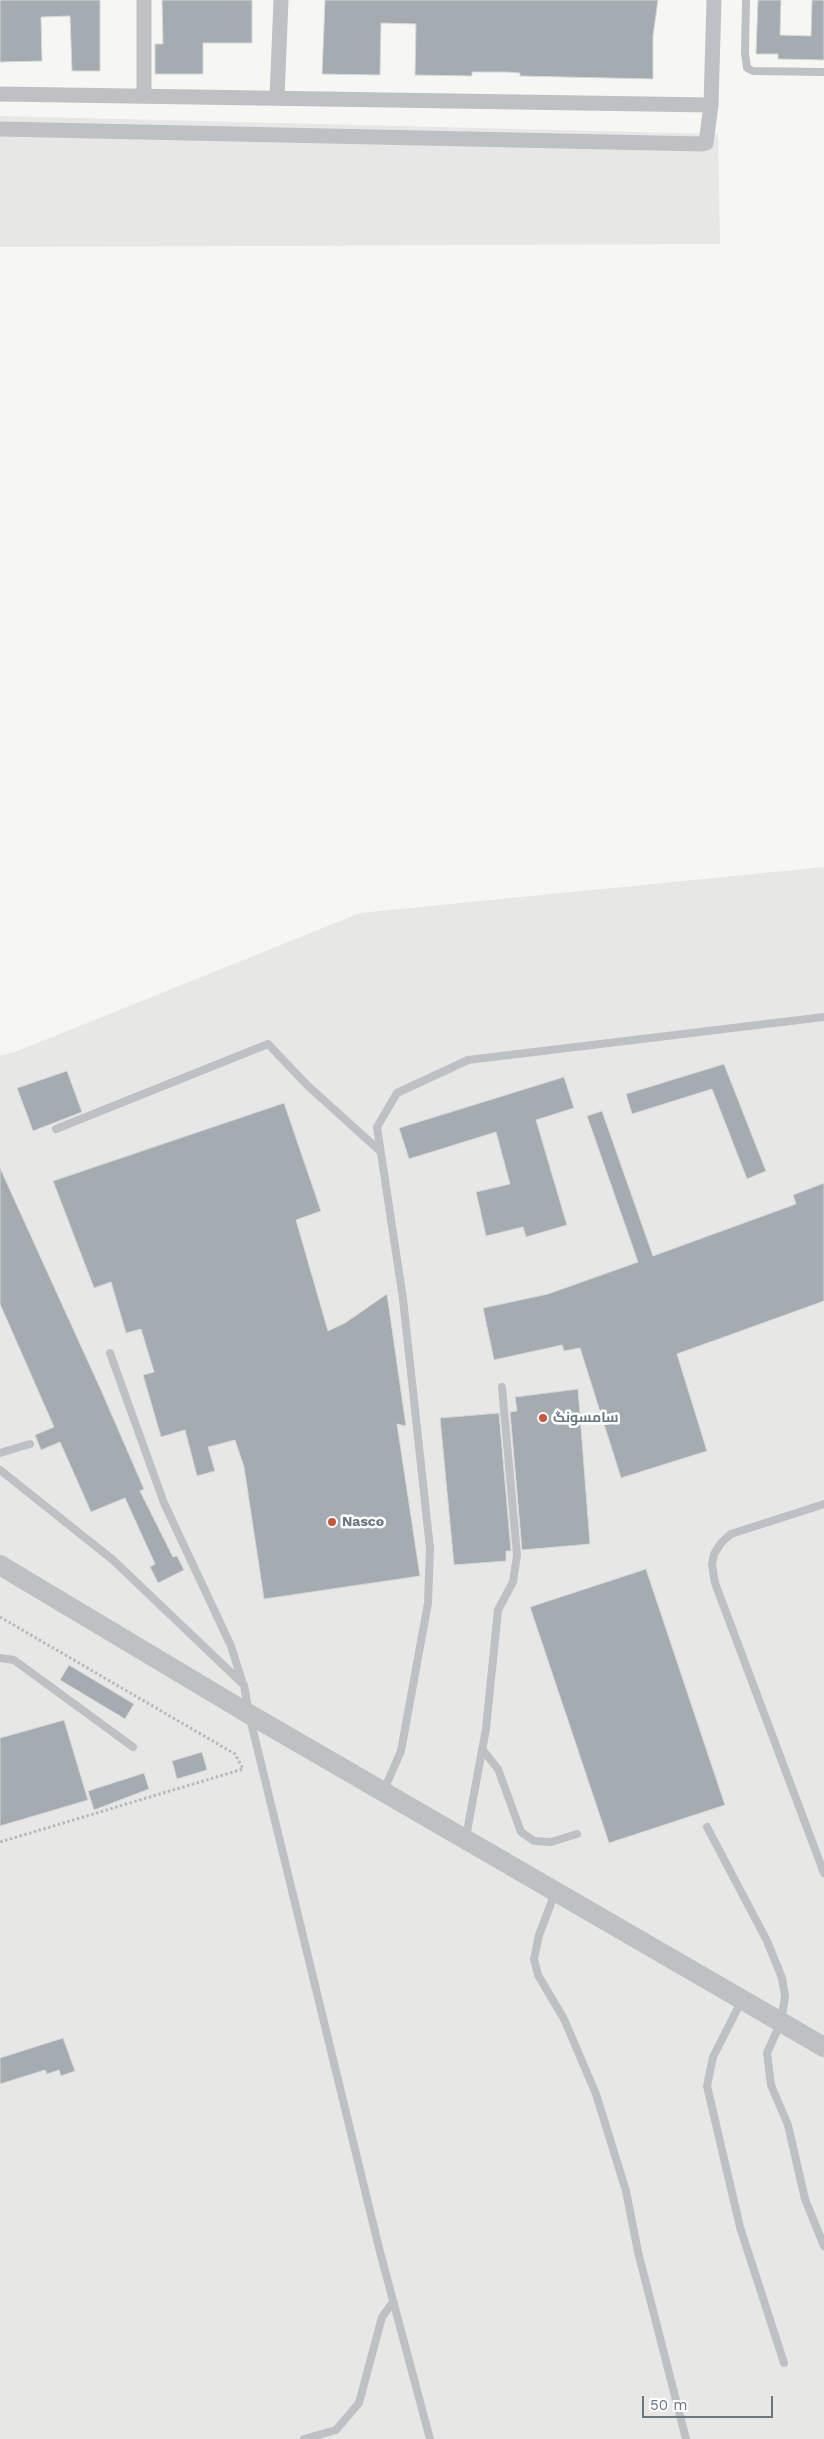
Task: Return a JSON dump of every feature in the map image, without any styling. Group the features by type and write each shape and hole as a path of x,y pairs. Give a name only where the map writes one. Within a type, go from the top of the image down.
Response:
{"street":[{"path":"144,0 144,96"},
{"path":"277,98 281,0"},
{"path":"0,129 702,144 706,143 711,105 714,0"},
{"path":"0,94 711,105"},
{"path":"0,1566 249,1714 824,2047"}],"lane":[{"path":"746,0 745,53 747,68 752,71 824,72"},
{"path":"383,1792 401,1752 428,1603 430,1548 402,1299 377,1127 397,1093 468,1060 824,1017"},
{"path":"56,1129 268,1044 307,1085 380,1151"},
{"path":"110,1353 164,1503 227,1638 244,1685 249,1714 393,2302 430,2439"},
{"path":"466,1839 486,1729 498,1610 513,1582 517,1555 502,1386"},
{"path":"0,1454 30,1444"},
{"path":"0,1470 113,1560 244,1685"},
{"path":"824,1504 731,1534 721,1543 714,1554 712,1565 715,1583 824,1873"},
{"path":"0,1658 14,1660 133,1746"},
{"path":"482,1749 498,1769 521,1832 534,1841 551,1842 577,1834"},
{"path":"707,1827 767,1941 782,1978 785,1996 781,2022 767,2053 771,2085 788,2125 805,2199 824,2246"},
{"path":"555,1892 539,1935 534,1960 538,1975 564,2019 596,2094 626,2191 638,2252 686,2439"},
{"path":"742,2000 713,2057 707,2086 740,2227 784,2363"},
{"path":"304,2439 336,2430 359,2403 382,2317 393,2302"}],"path":[{"path":"0,1617 235,1754 243,1769 0,1842"}],"shaded area":[{"path":"0,116 718,134 720,244 0,247"},
{"path":"824,867 824,2439 0,2439 0,1056 15,1052 360,913"}],"building":[{"path":"0,0 100,0 100,71 72,71 70,16 41,17 42,61 0,62"},
{"path":"162,0 252,0 252,43 203,43 203,74 155,74 155,44 163,44"},
{"path":"325,0 658,0 653,36 653,79 520,76 520,73 505,72 472,72 472,76 415,75 416,24 381,23 380,75 322,74"},
{"path":"758,0 781,0 780,35 811,36 812,0 824,0 824,60 778,59 778,54 756,54"},
{"path":"724,1064 766,1171 747,1179 712,1089 632,1114 626,1094"},
{"path":"67,1071 82,1112 33,1131 17,1088"},
{"path":"564,1077 574,1108 536,1120 567,1225 526,1237 523,1227 486,1236 476,1192 510,1184 496,1132 409,1159 399,1128"},
{"path":"284,1103 321,1211 296,1220 328,1331 345,1323 387,1294 406,1426 397,1424 420,1576 264,1599 244,1467 235,1440 208,1447 215,1471 197,1476 185,1430 161,1437 143,1375 154,1372 141,1329 126,1333 111,1282 94,1288 53,1181"},
{"path":"602,1111 653,1256 796,1204 793,1195 824,1183 824,1301 677,1354 707,1451 621,1478 580,1348 564,1351 562,1345 494,1360 483,1308 548,1294 638,1262 587,1116"},
{"path":"0,1168 144,1489 140,1491 173,1557 177,1556 184,1570 158,1583 150,1567 155,1564 125,1498 91,1512 60,1442 41,1450 35,1435 54,1427 0,1304"},
{"path":"578,1389 590,1544 522,1550 510,1412 517,1411 515,1397"},
{"path":"499,1413 511,1551 506,1551 506,1561 454,1565 440,1418"},
{"path":"646,1569 725,1805 609,1843 530,1607"},
{"path":"69,1665 134,1704 125,1719 60,1680"},
{"path":"64,1720 88,1800 0,1826 0,1738"},
{"path":"202,1752 207,1770 177,1779 172,1761"},
{"path":"144,1773 149,1789 94,1810 88,1791"},
{"path":"63,2038 75,2071 61,2076 59,2070 47,2074 45,2070 0,2084 0,2058"}],"place":[{"name":"سامسونگ","path":"543,1418"},
{"name":"Nasco","path":"332,1522"}]}
